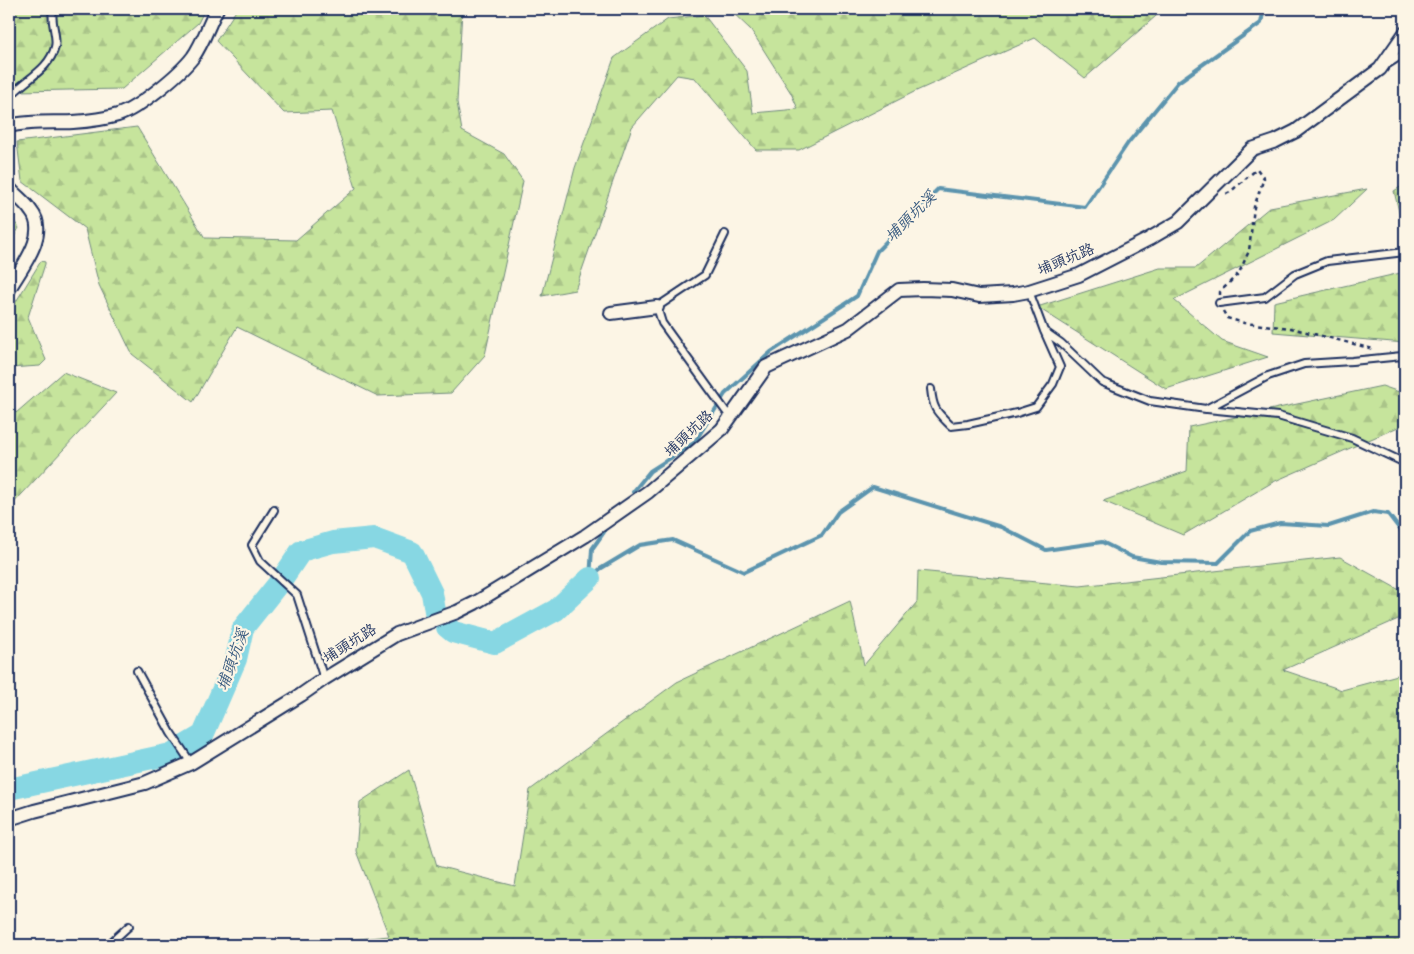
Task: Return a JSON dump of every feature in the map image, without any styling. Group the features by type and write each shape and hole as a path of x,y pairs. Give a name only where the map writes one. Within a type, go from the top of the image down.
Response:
{"street":[{"path":"9,126 98,119 120,114 141,103 176,75 194,56 217,9"},
{"name":"埔頭坑路","path":"9,819 145,783 191,762 397,634 457,612 475,603 585,536 648,492 722,429 728,413 766,367 848,329 899,290 952,290 979,296 1029,291 1079,275 1149,239 1178,222 1252,149 1276,141 1296,131 1380,69 1405,33"},
{"path":"9,188 32,212 38,225 36,242 9,289"},
{"path":"611,313 657,307"}],"lane":[{"path":"9,98 44,67 50,59 56,45 52,16 53,9"},
{"path":"1380,69 1405,53"},
{"path":"725,234 705,275 657,307 662,322 728,413"},
{"path":"1219,303 1265,297 1295,274 1327,261 1405,252"},
{"path":"931,389 932,404 939,415 951,426 968,424 1036,407 1053,384 1060,367 1029,291"},
{"path":"1044,331 1061,343 1102,382 1150,401 1278,416 1352,438 1405,464"},
{"path":"1206,409 1268,376 1304,364 1402,356"},
{"path":"274,510 252,545 260,561 297,595 324,679"},
{"path":"137,671 171,733 191,762"},
{"path":"108,945 129,926"}],"path":[{"path":"1223,196 1257,169 1264,178 1254,206 1249,250 1239,273 1220,292 1219,303 1227,318 1244,323 1291,328 1376,349"}],"green space":[{"path":"9,9 205,9 198,23 122,89 18,91 9,100"},
{"path":"237,9 462,9 457,102 462,131 504,154 523,181 485,355 451,393 378,396 237,327 193,402 132,354 99,285 85,229 22,181 17,142 137,127 205,238 296,240 356,188 332,111 284,113 216,41"},
{"path":"729,9 1164,9 1085,78 1035,38 914,92 799,150 756,150 695,78 677,75 632,127 575,290 542,296 575,168 614,58 668,19 704,15 747,71 753,113 798,109 791,93 751,30"},
{"path":"1405,184 1405,237 1394,191"},
{"path":"1367,189 1334,220 1174,300 1222,341 1268,357 1166,389 1037,307 1160,268 1196,268 1270,207"},
{"path":"9,214 19,228 9,245"},
{"path":"41,261 45,262 45,264 28,317 46,360 40,366 9,368 9,313"},
{"path":"1405,272 1405,343 1273,332 1274,302"},
{"path":"63,372 116,393 9,508 9,400 16,413"},
{"path":"1382,386 1405,394 1405,424 1273,482 1183,535 1103,501 1187,471 1189,427"},
{"path":"1340,557 1405,593 1405,616 1283,670 1342,690 1405,673 1405,945 297,945 389,936 356,851 360,802 409,770 437,866 515,886 530,790 677,682 850,601 864,665 917,602 918,571 1080,586"}],"waterway":[{"name":"埔頭坑溪","path":"633,492 650,471 694,443 725,394 771,352 857,296 877,251 938,189 1085,207 1128,143 1178,82 1261,23 1264,9"},
{"path":"590,578 600,569 640,545 673,540 744,572 822,535 838,512 873,487 1001,527 1046,550 1102,542 1132,557 1161,562 1218,563 1250,531 1280,523 1329,526 1373,512 1388,514 1405,536"},
{"name":"埔頭坑溪","path":"590,578 592,549 604,532"},
{"name":"埔頭坑溪","path":"9,789 171,754 203,735 236,659 243,628 282,579 301,551 333,542 374,538 412,552 432,593 436,617"},
{"name":"埔頭坑溪","path":"447,627 453,632 495,643 556,610 590,578"}]}
